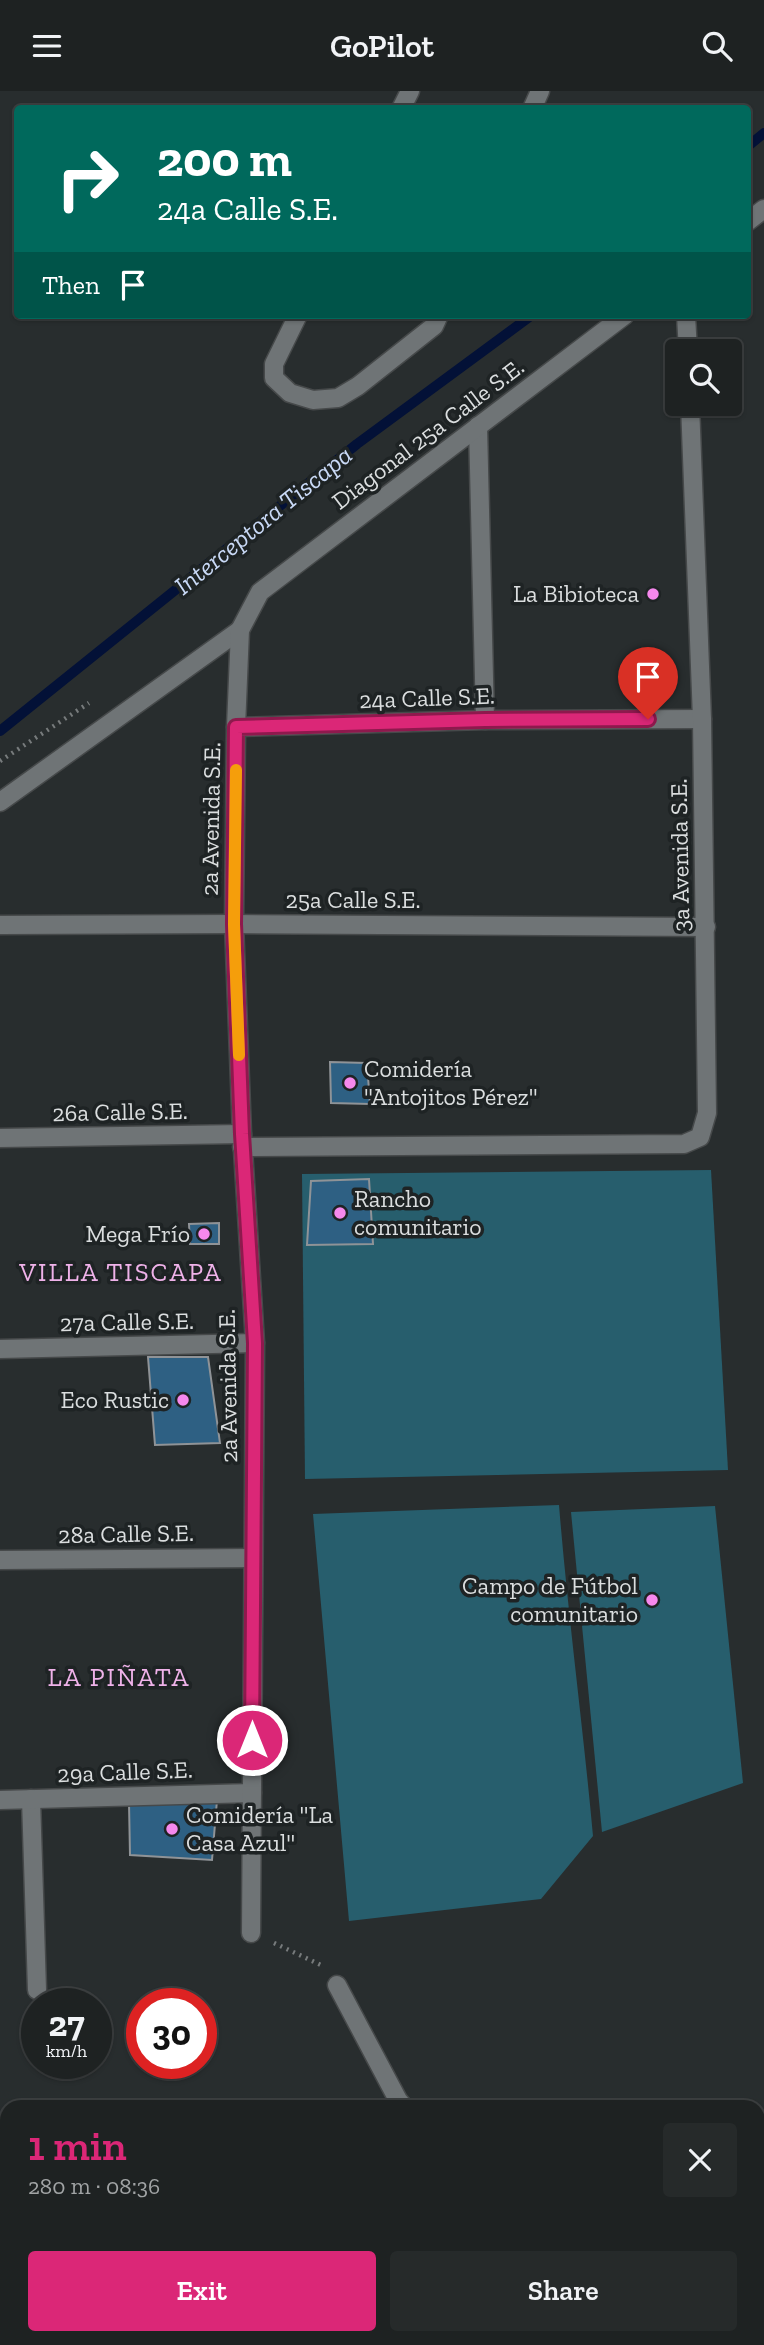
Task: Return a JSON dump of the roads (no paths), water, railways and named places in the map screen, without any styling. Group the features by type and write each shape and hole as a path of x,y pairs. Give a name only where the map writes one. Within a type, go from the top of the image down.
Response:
{"street":[{"path":"296,319 274,364 274,378 290,393 313,400 338,398 358,386 434,326 437,319"},
{"name":"Diagonal 25a Calle S.E.","path":"260,592 620,319"},
{"path":"686,319 687,339"},
{"name":"3a Avenida S.E.","path":"690,416 702,719 706,927 707,1113 700,1137"},
{"path":"478,426 485,720"},
{"name":"2a Avenida S.E.","path":"251,1933 255,1343 242,1141 234,924 240,629 260,592"},
{"path":"0,802 240,629"},
{"name":"24a Calle S.E.","path":"236,727 485,720 702,719"},
{"name":"25a Calle S.E.","path":"0,925 706,927"},
{"name":"26a Calle S.E.","path":"0,1138 684,1144 700,1137"},
{"name":"27a Calle S.E.","path":"0,1349 255,1343"},
{"name":"28a Calle S.E.","path":"0,1560 253,1558"},
{"name":"29a Calle S.E.","path":"0,1800 252,1793"},
{"path":"31,1799 37,1988"},
{"path":"337,1985 398,2100"}],"waterway":[{"name":"Interceptora Tiscapa","path":"751,144 764,133"},
{"name":"Interceptora Tiscapa","path":"0,731 357,444 527,319"}],"place":[{"name":"La Bibioteca","path":"653,594"},
{"name":"Comidería \"Antojitos Pérez\"","path":"350,1083"},
{"name":"Rancho comunitario","path":"340,1213"},
{"name":"Mega Frío","path":"204,1234"},
{"name":"Eco Rustic","path":"183,1400"},
{"name":"Campo de Fútbol comunitario","path":"652,1600"},
{"name":"Comidería \"La Casa Azul\"","path":"172,1829"}],"district":[{"name":"VILLA TISCAPA","path":"121,1272"},
{"name":"LA PIÑATA","path":"119,1677"}]}
